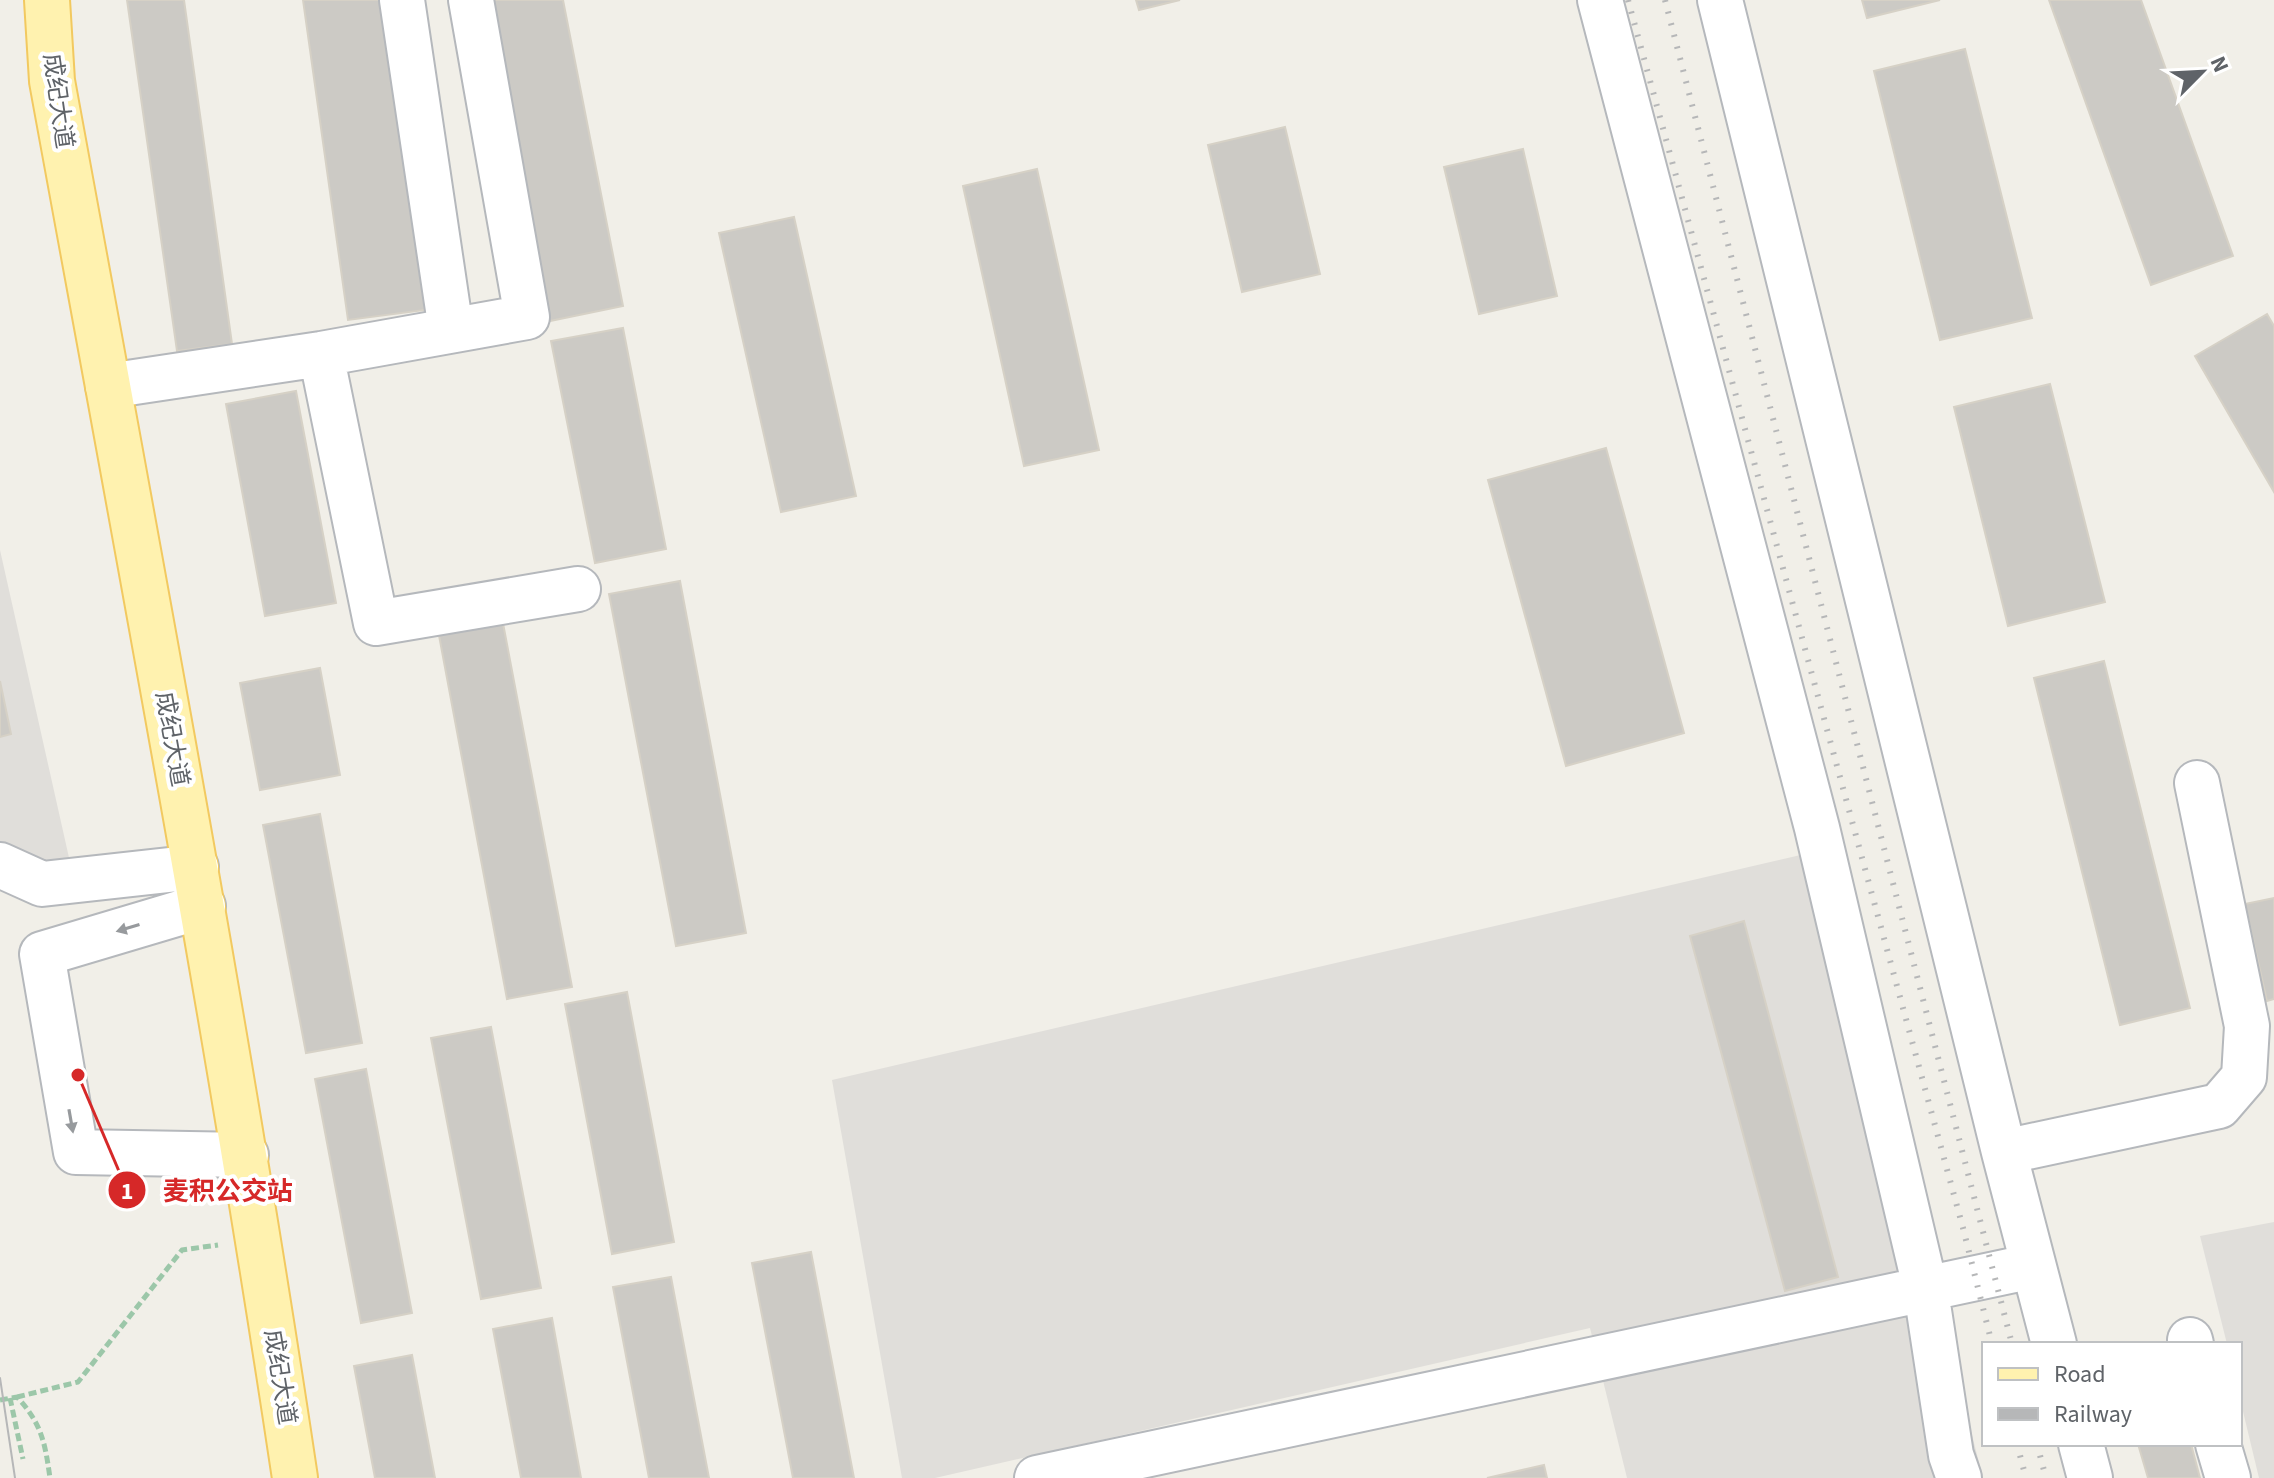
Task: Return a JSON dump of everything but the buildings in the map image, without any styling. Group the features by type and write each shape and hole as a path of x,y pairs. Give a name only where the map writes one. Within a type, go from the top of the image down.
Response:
{"main road":[{"name":"成纪大道","path":"47,0 52,81 200,886 246,1155 295,1478"}],"street":[{"path":"402,0 451,330"},
{"path":"108,386 321,354 527,317 471,0"},
{"path":"1600,0 1817,828 1926,1291 1951,1455 1959,1478"},
{"path":"1720,0 2053,1342"},
{"path":"321,354 376,623 578,589"},
{"path":"2004,1152 2219,1106 2244,1077 2247,1026 2197,783"},
{"path":"0,865 42,884 200,886"},
{"path":"200,886 42,954 76,1152 246,1155"},
{"path":"1037,1478 2033,1266"},
{"path":"2082,1446 2090,1478"},
{"path":"2219,1446 2228,1478"}],"path":[{"path":"0,1400 78,1382 182,1250 259,1238"},
{"path":"13,1398 23,1459"},
{"path":"13,1398 39,1426 50,1478"}],"shaded area":[{"path":"0,550 72,871 0,849"},
{"path":"1822,850 1983,1478 1627,1478 1590,1328 935,1478 902,1478 832,1080"},
{"path":"2274,1222 2274,1478 2259,1478 2242,1407 2242,1342 2226,1342 2200,1236"}],"tram line":[{"path":"0,1378 15,1478"}],"railway":[{"path":"1628,0 1992,1342"},
{"path":"1665,0 2011,1342"},
{"path":"2018,1446 2026,1478"},
{"path":"2038,1446 2046,1478"}],"place":[{"name":"麦积公交站","path":"78,1075"}]}
